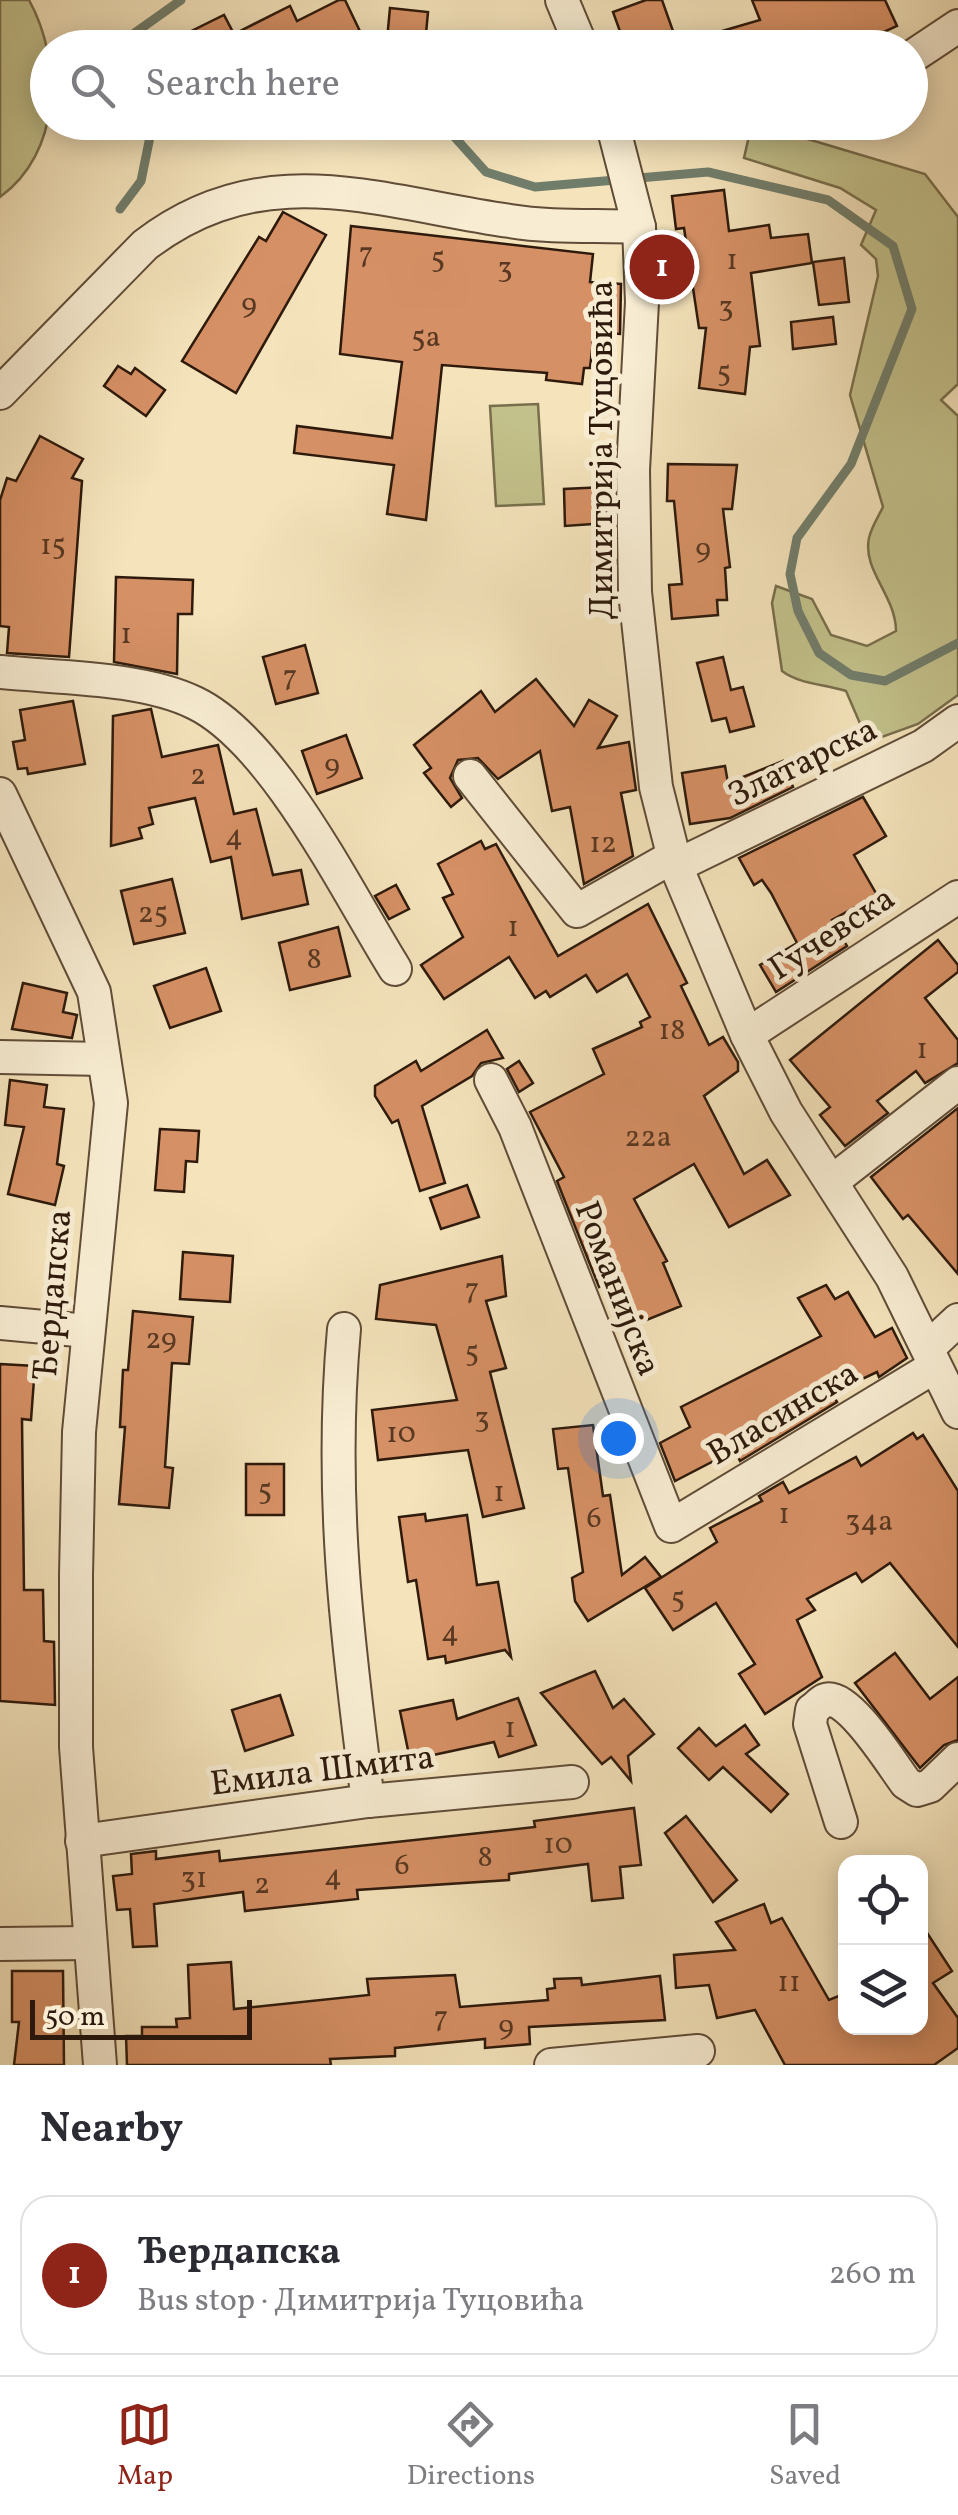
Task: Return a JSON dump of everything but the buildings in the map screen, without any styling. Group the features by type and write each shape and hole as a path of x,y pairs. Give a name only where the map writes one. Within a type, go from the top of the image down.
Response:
{"street":[{"path":"562,0 574,30"},
{"path":"928,46 958,26"},
{"name":"Димитрија Туцовића","path":"619,140 636,211 642,302 633,470 636,592 656,787 675,861 747,1035 786,1112 834,1180 892,1276 958,1412"},
{"path":"0,393 145,246 169,227 224,201 267,192 332,190 416,201 512,222 636,211"},
{"path":"0,672 120,684 194,702 233,726 284,790 395,969"},
{"name":"Златарска","path":"470,776 576,911 923,746 958,721"},
{"name":"Ђердапска","path":"0,794 94,992 111,1103 88,1331 76,1576 76,1747 100,2065"},
{"name":"Гучевска","path":"747,1035 958,897"},
{"path":"0,1056 104,1059"},
{"name":"Романијска","path":"491,1080 514,1127 671,1526"},
{"path":"834,1180 958,1083"},
{"name":"Власинска","path":"671,1526 931,1358 958,1320"},
{"path":"0,1323 88,1331"},
{"path":"344,1329 336,1422 340,1582 368,1801"},
{"path":"841,1822 810,1724 812,1710 826,1700 836,1700 854,1713 906,1783 917,1790 930,1786 958,1759"},
{"name":"Емила Шмита","path":"82,1841 368,1801 572,1782"},
{"path":"0,1944 90,1943"},
{"path":"550,2065 698,2051"}],"shaded area":[{"path":"0,0 29,0 42,30 30,30 30,140 42,140 20,178 0,197"},
{"path":"748,140 811,140 925,174 958,217 958,384 941,400 958,416 958,695 918,724 868,742 846,691 782,671 772,603 776,586 812,599 831,635 867,646 896,631 891,606 870,561 869,538 883,507 850,395 878,276 876,259 861,245 876,210 840,188 744,158"},
{"path":"538,404 544,504 496,506 490,406"}],"waterway":[{"path":"139,30 181,0"},
{"path":"120,209 141,181 149,140"},
{"path":"457,140 486,172 535,187 708,172 828,200 893,246 912,309 851,464 797,538 790,574 798,611 819,653 851,675 885,681 958,643"}],"place":[{"name":"Ђердапска","path":"662,267"}]}
